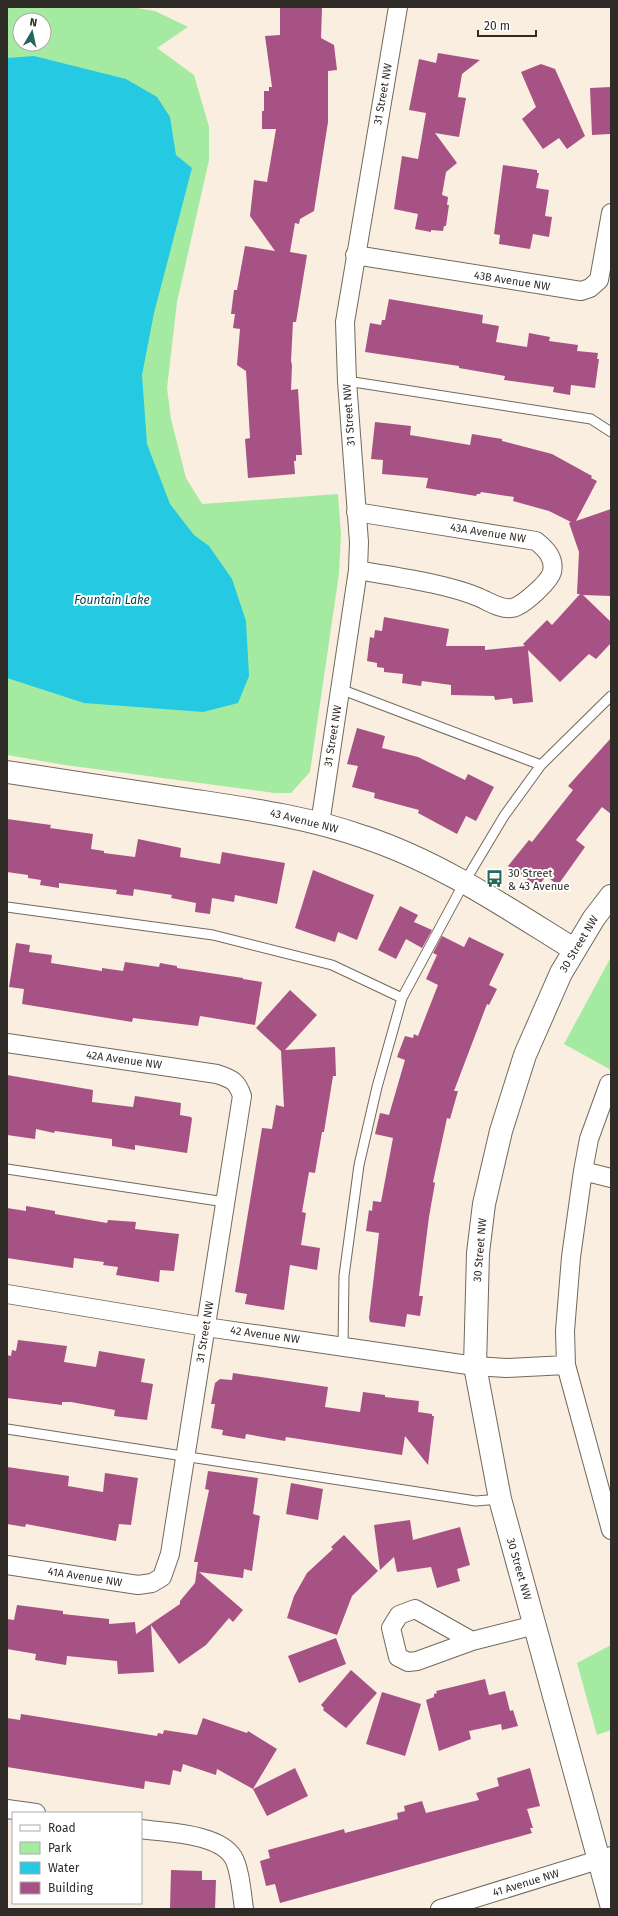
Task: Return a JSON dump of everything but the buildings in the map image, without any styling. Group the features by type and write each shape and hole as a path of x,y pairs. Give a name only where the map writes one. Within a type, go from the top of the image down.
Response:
{"street":[{"name":"31 Street NW","path":"320,824 358,570 359,542 346,381 345,322 355,255 398,7"},
{"name":"43B Avenue NW","path":"355,255 581,291 590,288 599,280 611,212"},
{"name":"43A Avenue NW","path":"356,512 536,541 544,547 551,556 553,564 551,573 544,583 520,606 511,609 500,607 456,590 358,570"},
{"name":"43 Avenue NW","path":"7,772 266,812 364,836 397,849 464,883 575,950"},
{"name":"30 Street NW","path":"611,896 594,918 561,973 525,1055 501,1132 491,1172 478,1253 475,1366 500,1499 535,1625 605,1858 611,1904"},
{"name":"42A Avenue NW","path":"7,1043 217,1074 230,1078 238,1085"},
{"path":"609,1084 589,1139 583,1171 571,1257 565,1331 566,1365 611,1530"},
{"name":"31 Street NW","path":"162,1578 170,1554 242,1096 238,1085"},
{"path":"583,1171 611,1178"},
{"name":"42 Avenue NW","path":"7,1294 206,1327 475,1366 506,1368 566,1365"},
{"name":"41A Avenue NW","path":"7,1565 138,1585 152,1583 162,1578"},
{"path":"472,1641 535,1625"},
{"path":"7,1809 29,1812"},
{"path":"142,1829 216,1842 227,1850 234,1858 244,1909"},
{"name":"41 Avenue NW","path":"440,1909 605,1858"}],"lane":[{"path":"346,381 590,419 611,432"},
{"path":"340,689 541,765"},
{"path":"343,1346 344,1276 359,1165 377,1087 402,998 464,883 504,816 541,765 611,696"},
{"path":"7,907 213,935 332,964 402,998"},
{"path":"7,1169 225,1202"},
{"path":"7,1429 476,1501 500,1499"}],"green space":[{"name":"Fountain Lake","path":"7,7 131,7 155,11 188,27 157,48 194,75 209,127 209,160 177,302 167,388 171,419 186,478 202,504 338,494 341,534 339,574 310,772 291,793 275,793 65,765 7,755"},
{"path":"611,957 611,1070 564,1044"},
{"path":"611,1645 611,1730 597,1735 577,1663"}],"water":[{"name":"Fountain Lake","path":"34,56 126,79 157,97 170,117 176,155 192,168 154,313 142,375 147,444 170,504 194,535 209,546 232,579 246,621 249,676 238,703 203,712 84,703 7,678 7,58"}],"place":[{"name":"30 Street & 43 Avenue","path":"495,879"}]}
